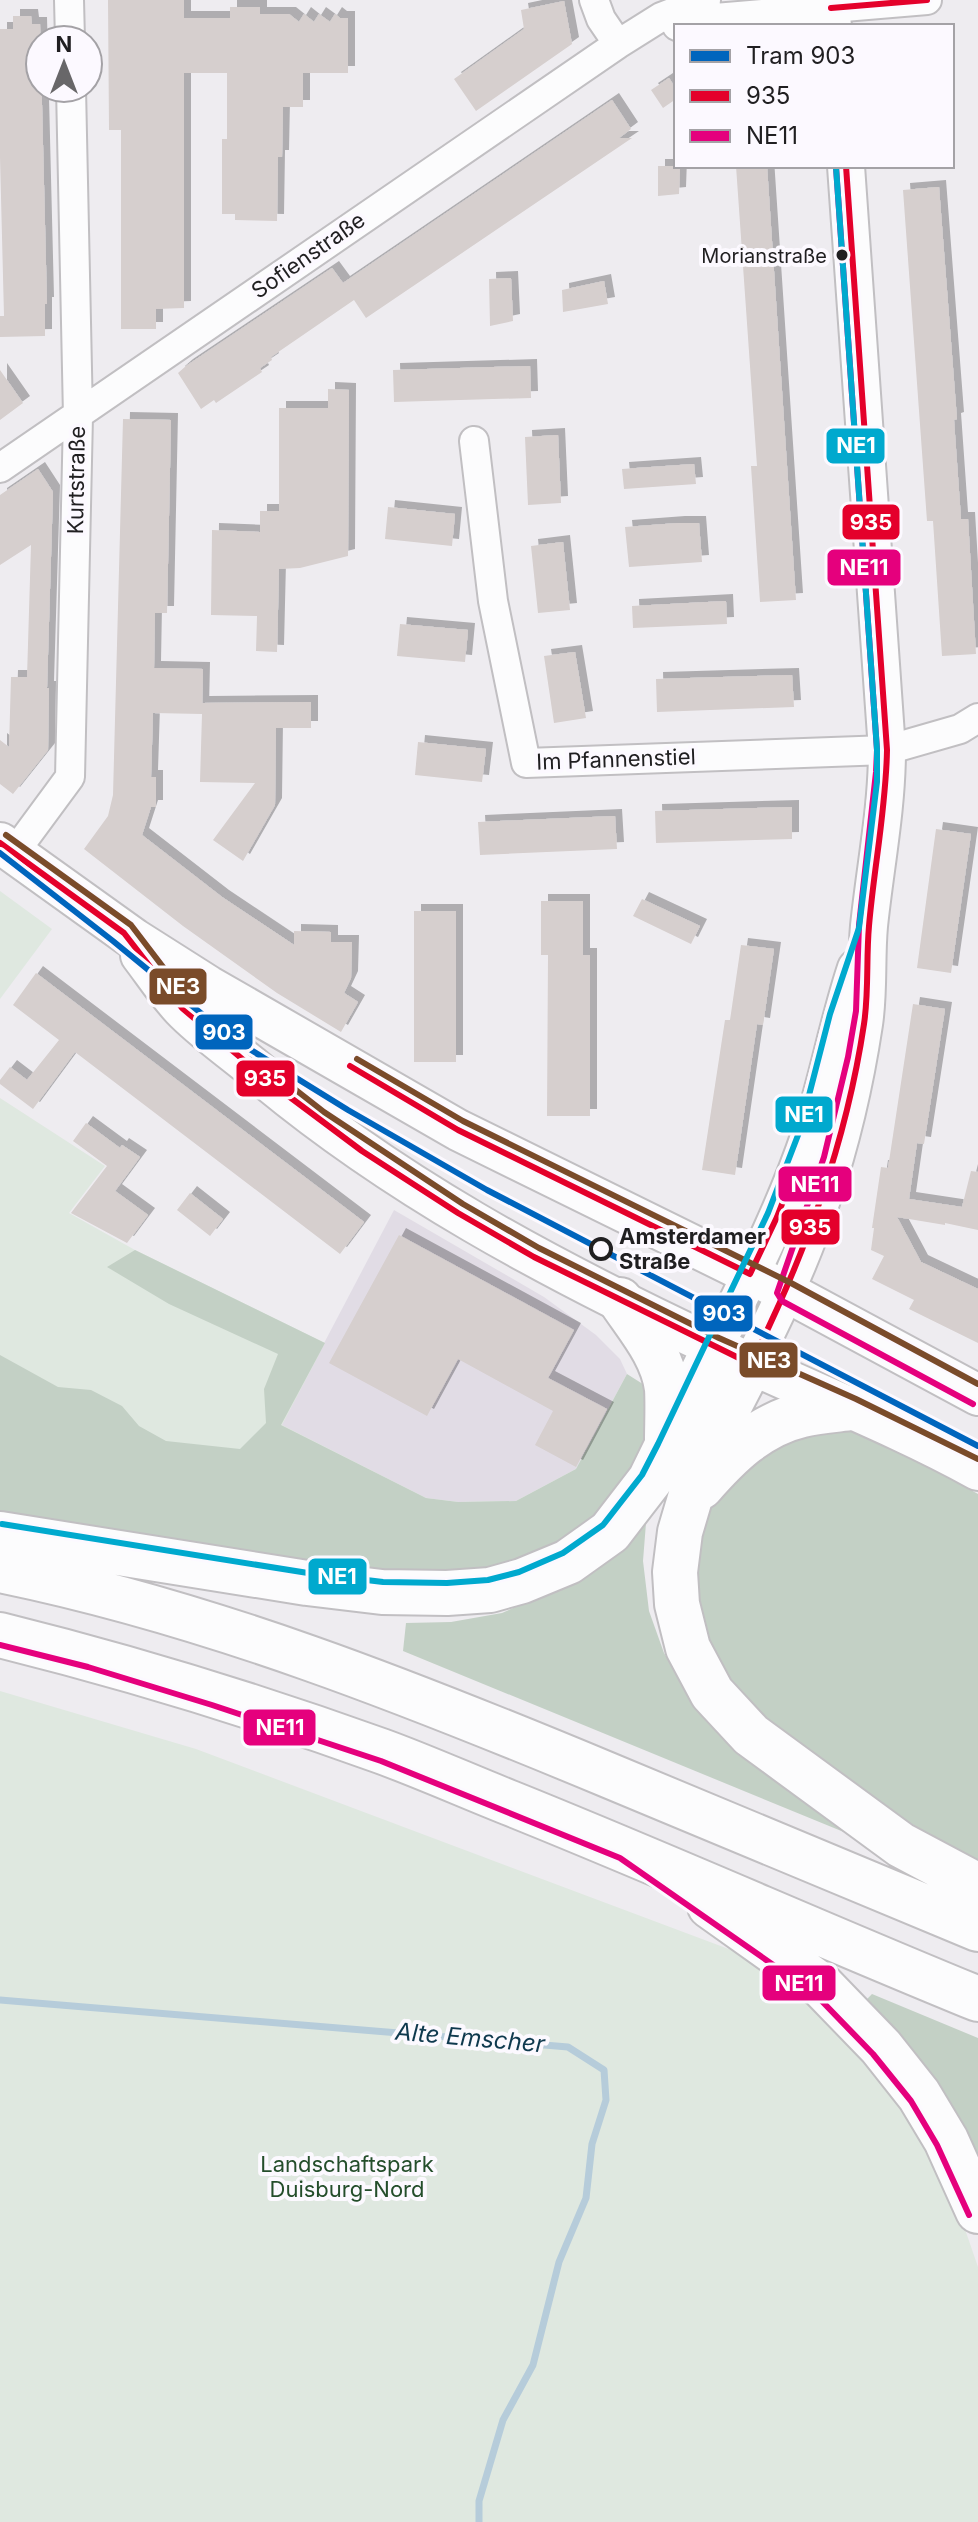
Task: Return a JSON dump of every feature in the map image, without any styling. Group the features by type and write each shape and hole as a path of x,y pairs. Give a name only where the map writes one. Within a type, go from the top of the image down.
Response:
{"highway":[{"path":"620,1300 656,1352 662,1369 667,1388 667,1448"},
{"path":"0,1534 382,1592 490,1590 568,1562 610,1532 650,1480 667,1448 733,1356"},
{"path":"733,1356 680,1532 676,1559 677,1604 688,1648 712,1693 751,1735 901,1845 978,1886"},
{"path":"689,1501 725,1460 759,1432 801,1415 852,1408"},
{"path":"0,1570 161,1611 289,1651 458,1712 978,1929"},
{"path":"0,1635 91,1657 384,1752 625,1849 978,1999"},
{"path":"625,1849 822,1986 881,2047 919,2095 946,2140 975,2203"}],"main road":[{"path":"7,848 124,933 208,986 458,1130 787,1292 978,1395"},
{"path":"124,933 182,1008 318,1120 458,1213 534,1257 733,1356 852,1408 978,1470"}],"street":[{"path":"69,0 70,24"},
{"path":"594,0 601,19 618,44"},
{"name":"Sofienstraße","path":"0,468 618,44 661,17 706,0"},
{"name":"Sofienstraße","path":"686,24 715,18 831,11 927,0"},
{"name":"Sofienstraße","path":"618,44 674,27"},
{"name":"Kurtstraße","path":"7,848 70,777 78,416 71,104"},
{"path":"733,1356 787,1292 818,1216 848,1116 865,1020 869,930 887,783 887,750 846,168"},
{"name":"Im Pfannenstiel","path":"474,441 493,601 526,763 887,750"},
{"path":"887,750 960,729 978,718"},
{"path":"733,1356 750,1274 777,1217 810,1133 840,1016 869,930"}],"shaded area":[{"path":"394,1210 544,1297 596,1335 620,1359 627,1374 576,1469 516,1501 458,1502 426,1498 281,1425"},
{"path":"135,1250 325,1343 281,1425 426,1498 458,1502 516,1501 576,1469 627,1374 657,1393 652,1431 617,1496 584,1528 544,1552 491,1569 446,1576 382,1571 0,1520 0,1355 58,1387 91,1390 122,1406 139,1426 166,1441 240,1449 266,1423 264,1389 278,1354 169,1304 107,1267"},
{"path":"830,1421 865,1432 978,1494 978,1863 856,1791 767,1727 722,1680 699,1638 692,1559 699,1521 754,1449"},
{"path":"634,1518 646,1523 643,1561 649,1611 664,1653 692,1698 856,1837 403,1651 406,1623 451,1622 502,1613 556,1589"},
{"path":"872,1994 978,2038 978,2160 865,2001"}],"green space":[{"path":"0,891 52,929 0,999"},
{"path":"0,1098 105,1166 69,1213 135,1250 325,1343 282,1425 425,1498 0,1416"},
{"path":"627,1374 584,1528 431,1499 516,1501 576,1469"},
{"name":"Landschaftspark Duisburg-Nord","path":"0,1691 196,1749 758,1960 810,1999 904,2102 957,2206 978,2267 978,2522 0,2522"}],"building":[{"path":"108,0 184,0 184,18 230,18 230,7 260,7 260,14 289,14 299,22 304,14 314,22 319,14 330,22 335,14 348,18 348,73 303,73 303,107 283,107 277,221 235,220 235,214 222,214 222,139 227,139 227,73 184,73 184,308 156,309 156,329 121,329 121,130 109,130"},
{"path":"564,1 572,44 476,111 454,79 524,29 521,10"},
{"path":"13,16 31,16 32,24 24,24 24,104 42,104 47,304 45,336 0,337 0,316 4,316 0,29 13,29"},
{"path":"669,78 674,86 674,100 663,108 651,90"},
{"path":"612,100 631,129 619,138 632,138 366,318 354,300 271,357 272,360 260,368 262,372 216,403 214,400 201,409 178,373 186,366 332,268 343,283"},
{"path":"658,166 680,168 679,194 658,196"},
{"path":"736,168 767,168 796,600 760,602 751,466 757,466"},
{"path":"939,187 957,419 954,420 961,519 968,519 976,654 942,656 933,521 927,521 903,190"},
{"path":"511,278 513,321 490,326 489,279"},
{"path":"604,281 608,304 563,312 562,290"},
{"path":"530,366 531,398 394,402 393,370"},
{"path":"0,370 23,403 0,420"},
{"path":"328,389 349,390 348,556 300,568 279,569 277,652 256,651 257,616 211,615 212,530 260,532 260,511 279,511 279,408 328,408"},
{"path":"123,419 171,420 167,613 155,613 154,668 203,669 202,703 311,702 311,728 276,728 275,805 243,861 213,840 255,783 200,782 202,714 153,713 151,777 156,777 156,807 151,807 142,835 222,897 294,945 294,931 331,932 331,942 352,942 351,978 344,993 358,1002 341,1032 277,993 183,926 84,849 108,816 113,795"},
{"path":"558,435 561,503 528,505 525,437"},
{"path":"694,464 696,484 624,489 622,469"},
{"path":"38,469 53,492 48,750 13,794 0,784 0,740 9,747 11,677 27,677 31,545 0,565 0,495"},
{"path":"388,507 455,514 452,546 385,539"},
{"path":"699,523 702,562 629,567 625,527"},
{"path":"563,542 570,610 538,613 531,546"},
{"path":"726,601 727,624 633,628 632,606"},
{"path":"400,624 468,630 465,662 397,656"},
{"path":"575,652 586,718 554,723 544,656"},
{"path":"792,675 794,707 657,712 656,679"},
{"path":"418,742 486,749 482,782 415,775"},
{"path":"792,807 792,839 656,843 655,811"},
{"path":"615,816 617,849 480,855 478,822"},
{"path":"936,829 971,834 951,973 917,968"},
{"path":"642,899 700,926 691,944 633,916"},
{"path":"541,901 583,901 583,955 590,955 590,1116 547,1116 548,955 541,955"},
{"path":"414,911 456,911 456,1062 414,1062"},
{"path":"741,945 774,949 763,1025 757,1024 735,1175 702,1170 725,1020 730,1020"},
{"path":"36,973 364,1222 340,1254 75,1052 33,1109 0,1084 10,1067 27,1080 59,1040 13,1005"},
{"path":"913,1004 945,1009 924,1144 917,1143 909,1199 962,1207 971,1171 978,1172 978,1230 897,1217 921,1262 978,1289 978,1343 909,1309 914,1300 872,1279 884,1256 871,1250 872,1228 881,1167 888,1168"},
{"path":"86,1123 120,1148 122,1145 140,1157 115,1191 148,1215 127,1243 71,1213 107,1166 73,1141"},
{"path":"190,1193 223,1219 210,1236 177,1210"},
{"path":"399,1235 574,1330 548,1378 607,1409 576,1467 535,1445 553,1411 458,1359 427,1416 329,1363"}],"waterway":[{"name":"Alte Emscher","path":"0,2000 568,2047 604,2070 606,2100 592,2144 586,2198 559,2262 533,2365 503,2420 479,2501 479,2522"}],"tram line":[{"name":"903","path":"0,853 230,1037 348,1110 487,1190 978,1446"}],"transit line":[{"name":"935","path":"831,8 927,0"},
{"name":"NE11","path":"836,168 877,750 876,772 859,925 856,1011 848,1057 824,1157 777,1293 782,1301 973,1404"},
{"name":"NE1","path":"2,1524 383,1582 488,1580 519,1572 563,1553 603,1525 642,1475 768,1213 800,1130 830,1014 859,928 877,782 877,750 836,168"},
{"name":"935","path":"0,843 124,933 182,1008 267,1080 362,1151 458,1213 534,1257 751,1364 806,1240 835,1156 846,1112 866,1012 869,926 884,794 887,750 846,168"},
{"name":"NE3","path":"6,835 131,925 189,1001 273,1072 324,1112 463,1204 539,1248 719,1338 856,1399 978,1459"},
{"name":"NE3","path":"357,1059 463,1121 791,1283 978,1384"},
{"name":"935","path":"350,1066 458,1130 750,1274 794,1173"},
{"name":"NE11","path":"0,1645 88,1667 381,1761 620,1858 815,1994 873,2054 911,2101 937,2145 969,2215"}],"place":[{"name":"Morianstraße","path":"842,255"},
{"name":"Amsterdamer Straße","path":"601,1249"}]}
